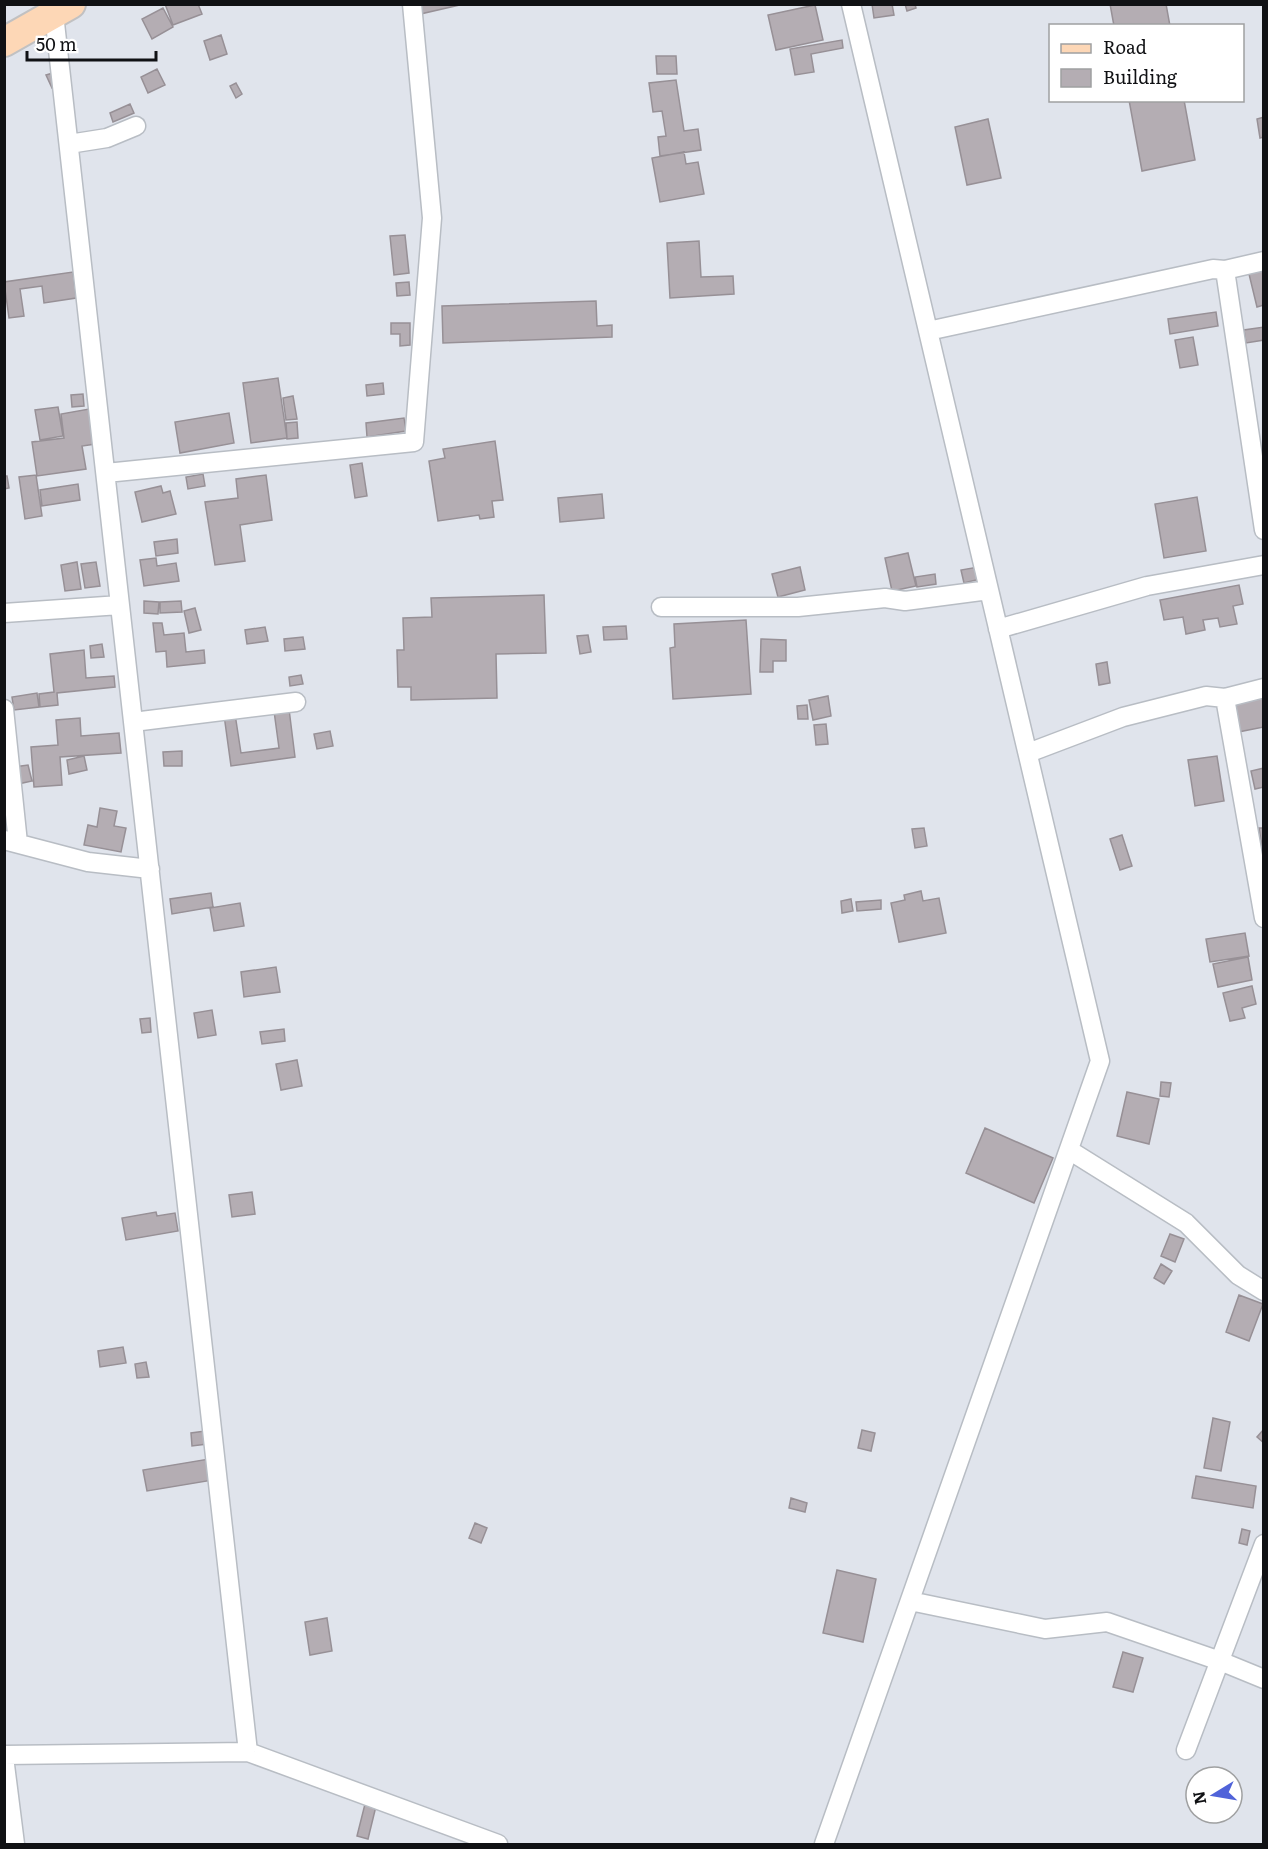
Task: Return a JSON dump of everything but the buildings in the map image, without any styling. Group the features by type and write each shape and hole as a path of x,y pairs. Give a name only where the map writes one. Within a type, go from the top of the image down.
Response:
{"main road":[{"path":"4,42 63,9"}],"street":[{"path":"106,473 414,442 432,218 412,4"},
{"path":"824,1845 1100,1061 851,4"},
{"path":"63,9 69,144 248,1752"},
{"path":"69,144 107,138 136,126"},
{"path":"928,331 1213,269 1225,270 1263,261"},
{"path":"1225,270 1263,530"},
{"path":"998,629 1147,586 1263,565"},
{"path":"662,607 798,607 885,598 905,601 989,590"},
{"path":"4,613 120,605"},
{"path":"1028,753 1123,717 1206,696 1225,698 1263,688"},
{"path":"1225,698 1263,918"},
{"path":"133,723 296,702"},
{"path":"4,709 11,842 88,862 150,869"},
{"path":"1069,1150 1186,1223 1238,1275 1263,1291"},
{"path":"1186,1750 1263,1544"},
{"path":"910,1601 1045,1629 1107,1622 1220,1661 1263,1679"},
{"path":"15,1845 4,1756 248,1752 498,1845"}]}
